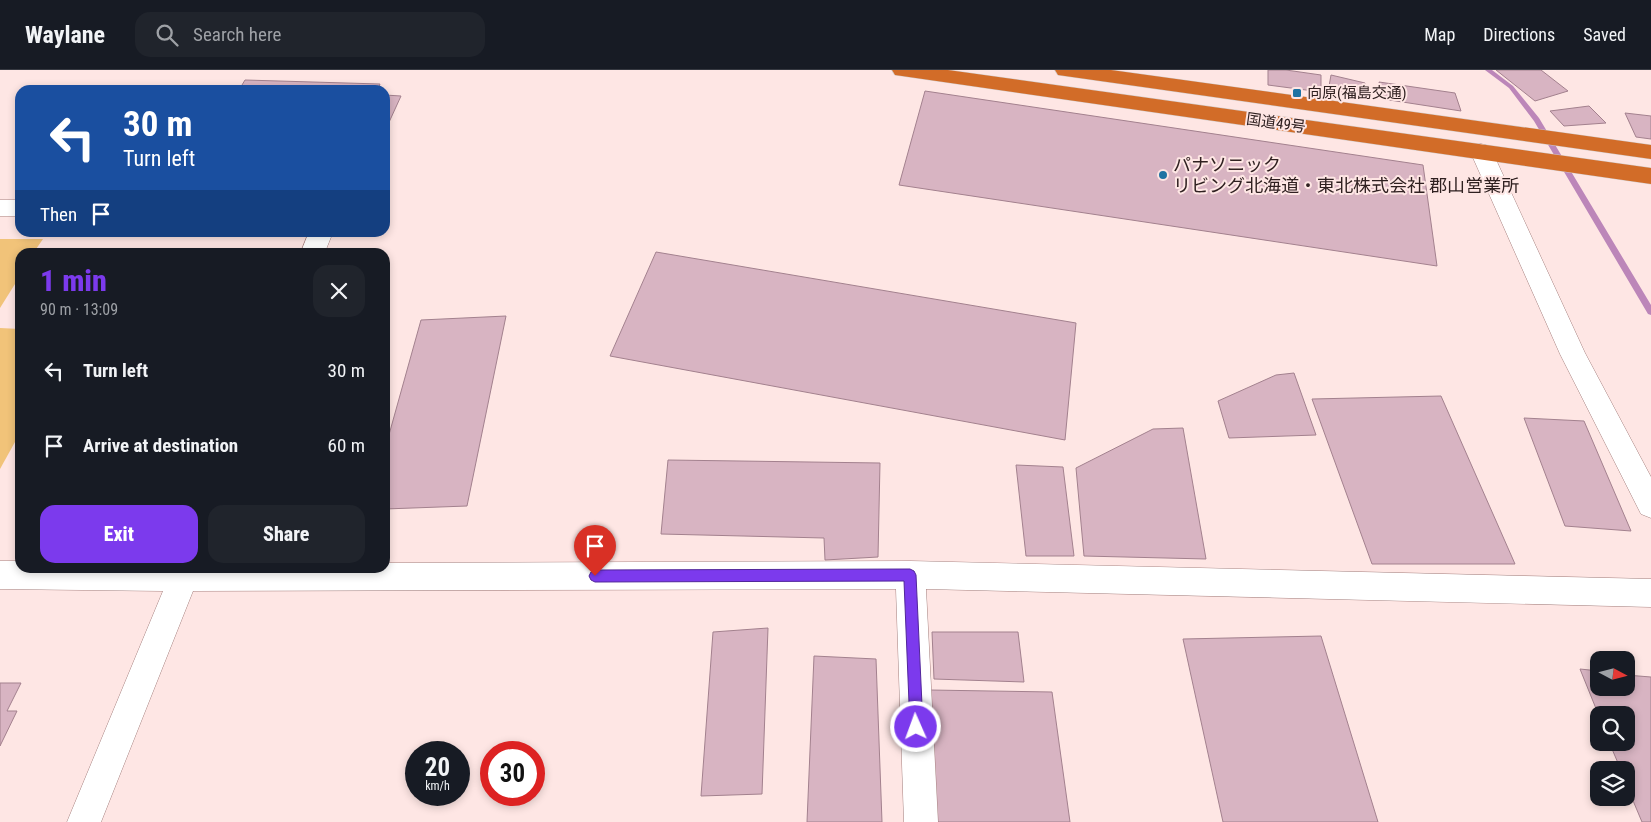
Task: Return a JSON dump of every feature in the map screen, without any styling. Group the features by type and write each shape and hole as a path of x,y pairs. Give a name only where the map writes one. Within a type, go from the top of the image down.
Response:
{"highway":[{"name":"国道49号","path":"902,70 1651,176"},
{"name":"国道49号","path":"1065,70 1651,152"}],"street":[{"path":"1481,151 1573,354 1651,504"},
{"path":"0,208 15,208"},
{"path":"0,576 139,573"},
{"path":"84,822 185,573"},
{"path":"390,573 910,575 1651,593"},
{"path":"910,575 921,822"}],"shaded area":[{"path":"0,239 43,239 37,248 15,248 15,284 0,308"},
{"path":"0,328 15,329 15,442 0,469"}],"building":[{"path":"1268,70 1286,70 1321,75 1321,92 1268,85"},
{"path":"1496,70 1541,70 1568,91 1535,101"},
{"path":"1331,75 1365,83 1367,99 1328,92"},
{"path":"245,80 380,84 380,85 242,85"},
{"path":"1379,82 1455,93 1461,111 1383,99"},
{"name":"パナソニック リビング北海道・東北株式会社 郡山営業所","path":"925,91 1423,165 1437,266 899,185"},
{"path":"390,95 401,96 390,120"},
{"path":"1589,106 1606,123 1564,126 1550,111"},
{"path":"1625,113 1651,116 1651,139 1636,137"},
{"path":"656,252 1076,323 1065,440 610,356"},
{"path":"506,316 467,506 390,509 390,431 421,320"},
{"path":"1294,373 1316,435 1229,438 1218,401 1276,375"},
{"path":"1441,396 1515,564 1372,564 1312,399"},
{"path":"1524,418 1584,421 1631,531 1565,526"},
{"path":"1183,428 1206,559 1084,556 1076,468 1153,429"},
{"path":"668,460 880,463 878,557 825,560 824,538 661,534"},
{"path":"1016,465 1063,467 1074,556 1026,556"},
{"path":"768,628 762,794 701,796 713,632"},
{"path":"932,632 1018,632 1024,682 934,679"},
{"path":"1321,636 1378,822 1223,822 1183,639"},
{"path":"814,656 876,659 882,822 807,822"},
{"path":"1580,669 1590,670 1590,694"},
{"path":"1635,676 1651,677 1651,822 1642,822 1635,805 1635,761 1617,761 1613,751 1635,751 1635,706 1595,706 1591,696 1635,696"},
{"path":"0,683 21,683 7,711 17,711 0,746"},
{"path":"930,690 1052,692 1070,822 935,822"}],"waterway":[{"path":"1488,70 1511,87 1537,120 1651,312"}],"place":[{"name":"向原(福島交通)","path":"1297,93"},
{"name":"パナソニック リビング北海道・東北株式会社 郡山営業所","path":"1163,175"}],"route":[{"path":"595,576 910,575 916,727"}]}
